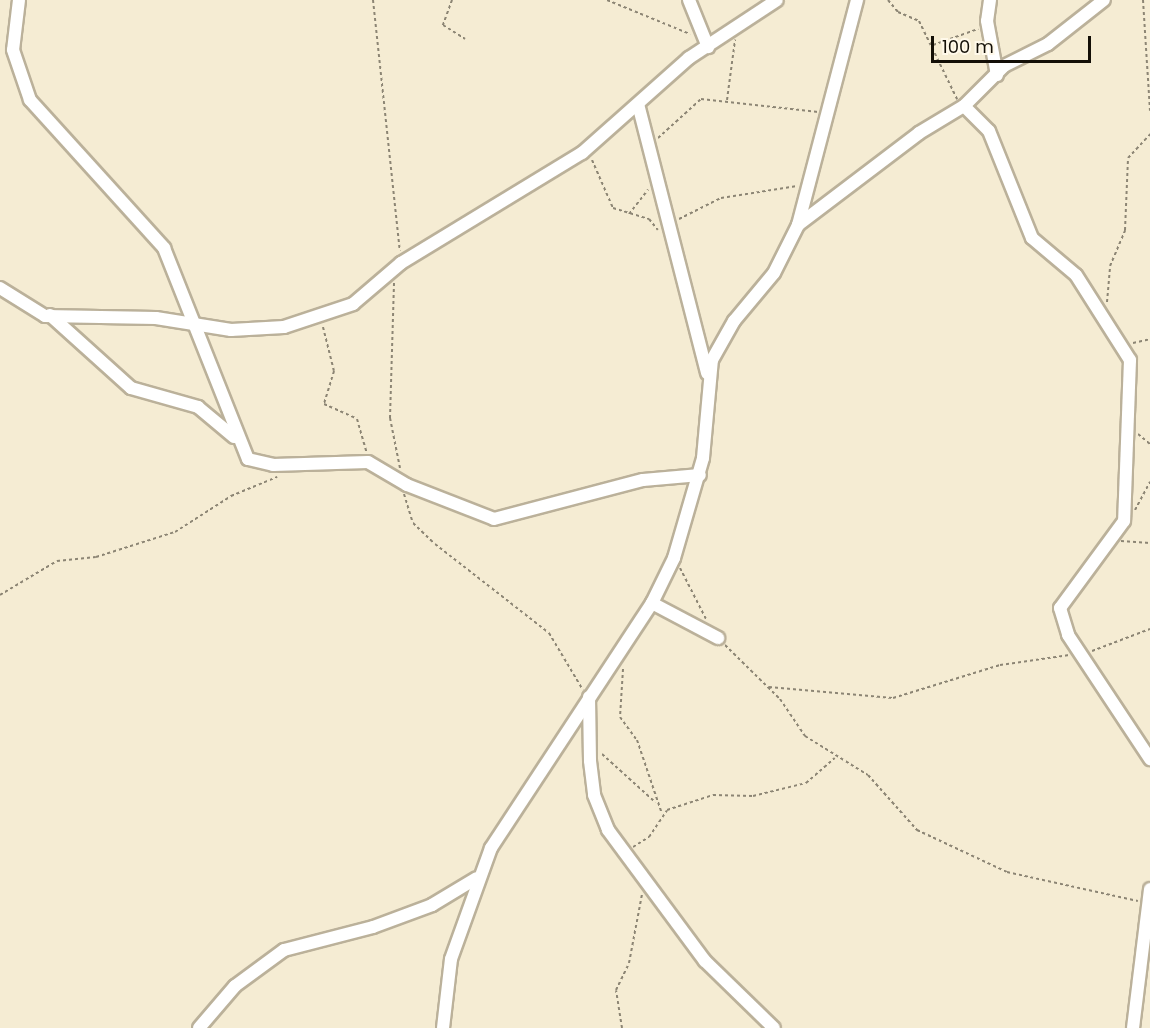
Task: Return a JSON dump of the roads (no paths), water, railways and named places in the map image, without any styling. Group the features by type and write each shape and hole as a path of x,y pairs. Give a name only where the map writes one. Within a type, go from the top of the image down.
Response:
{"street":[{"path":"19,0 13,50 30,100 153,233 198,328 239,442"},
{"path":"690,0 706,42"},
{"path":"50,315 156,318 198,328 265,330 361,301 397,266 588,148 706,42 735,30 777,0"},
{"path":"443,1028 451,959 477,878 590,696 652,603 674,558 700,475 708,376 720,340 774,273 798,225 857,0"},
{"path":"990,0 987,21 997,75"},
{"path":"798,225 924,129 964,106 997,75 1104,0"},
{"path":"638,104 656,181 672,223 708,376"},
{"path":"964,106 989,131 1032,238 1068,266 1111,326 1125,350 1132,374 1131,428 1120,531 1060,605 1062,622 1150,759"},
{"path":"0,288 50,315 131,388 198,407 239,442 255,464 368,462 402,483 494,519 643,480 700,475"},
{"path":"652,603 718,638"},
{"path":"590,696 594,795 608,830 705,961 774,1028"},
{"path":"199,1028 235,986 284,950 364,930 432,905 477,878"},
{"path":"1133,1028 1150,889"}]}
